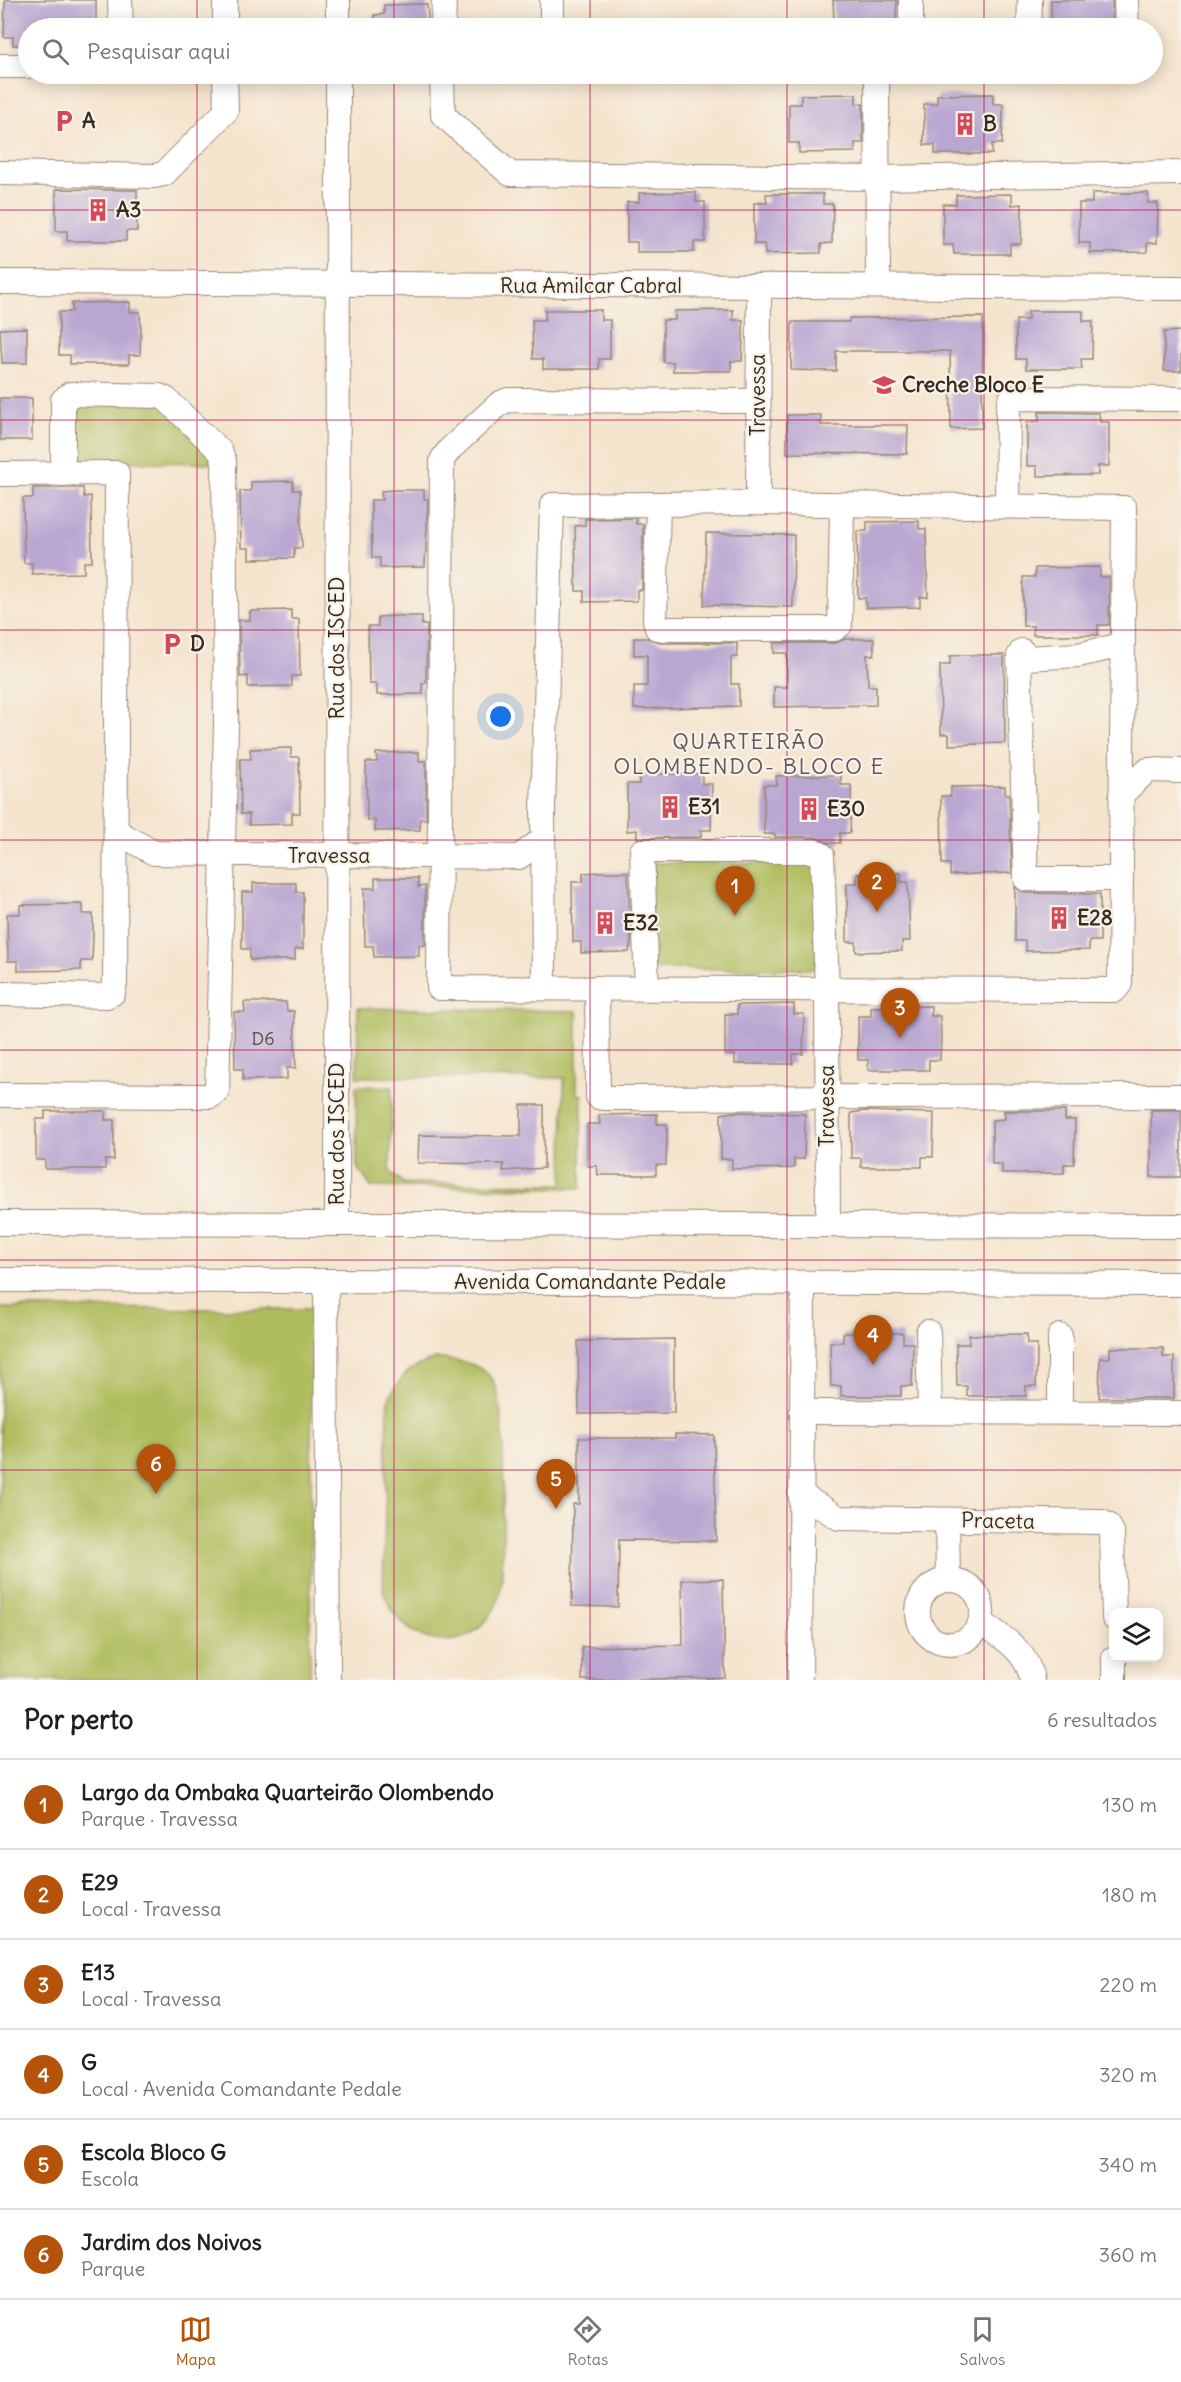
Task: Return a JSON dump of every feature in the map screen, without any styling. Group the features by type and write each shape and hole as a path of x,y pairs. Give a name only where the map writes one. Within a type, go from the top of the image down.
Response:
{"street":[{"path":"120,0 121,18"},
{"path":"225,0 225,18"},
{"path":"338,0 338,18"},
{"path":"443,18 444,0"},
{"path":"552,0 552,18"},
{"path":"911,0 911,18"},
{"path":"1029,18 1030,0"},
{"path":"1126,0 1127,18"},
{"path":"0,66 18,66"},
{"path":"0,173 154,176 164,174 226,111 225,84"},
{"name":"Rua dos ISCED","path":"337,1223 338,84"},
{"path":"442,84 443,116 510,174 877,178 1181,173"},
{"path":"877,84 878,285"},
{"name":"Rua Amilcar Cabral","path":"0,282 1181,288"},
{"name":"Travessa","path":"758,503 759,287"},
{"path":"0,1095 211,1095 217,1092 226,724 224,461 222,453 166,399 159,396 70,394 63,400 63,474"},
{"path":"1007,506 1010,400 1014,398 1181,399"},
{"path":"544,988 543,839 552,505 758,503 842,506 1124,508 1120,984 1115,990 439,988 442,460 450,449 500,404 508,400 757,401"},
{"path":"0,474 117,473 116,869 113,993 107,996 0,994"},
{"path":"658,504 655,620 657,628 663,629 834,629 840,625 842,506"},
{"path":"1121,879 1026,879 1019,656 1022,651 1026,658 1078,654 1122,645"},
{"path":"1121,749 1148,770 1181,771"},
{"path":"1121,795 1148,770"},
{"name":"Travessa","path":"116,831 154,853 337,857 519,857"},
{"path":"543,839 519,857 543,873"},
{"name":"Travessa","path":"647,988 642,850 814,851 822,855 827,989 828,1224"},
{"path":"116,869 154,853"},
{"path":"597,988 598,1097 1181,1096"},
{"path":"0,1223 1181,1226"},
{"name":"Avenida Comandante Pedale","path":"0,1280 326,1283 1181,1284"},
{"path":"326,1283 328,1680"},
{"path":"800,1680 803,1283"},
{"path":"928,1332 930,1411"},
{"path":"1060,1336 1060,1411"},
{"path":"802,1412 1181,1413"},
{"path":"800,1494 839,1518 800,1540"},
{"name":"Praceta","path":"839,1518 1102,1522 1108,1525 1112,1532 1113,1608"},
{"path":"947,1520 948,1579"},
{"path":"948,1579 959,1581 975,1592 982,1611 980,1622 975,1632 964,1641 953,1644 940,1643 921,1626 918,1610 921,1599 935,1584 948,1579"},
{"path":"980,1622 1002,1636 1026,1659 1032,1680"},
{"path":"1114,1662 1114,1680"}],"green space":[{"path":"68,402 162,403 212,451 212,463 71,461"},
{"path":"650,863 819,863 819,969 651,969"},
{"path":"358,1008 577,1011 577,1094 582,1095 581,1188 371,1187 357,1167 356,1086 392,1087 390,1172 403,1183 563,1184 564,1078 357,1077"},
{"path":"0,1308 312,1309 310,1680 0,1680"},
{"path":"435,1359 475,1366 493,1381 498,1395 503,1446 502,1580 497,1603 485,1622 470,1634 453,1640 436,1640 419,1635 404,1624 391,1609 383,1589 388,1400 401,1378 412,1369"}],"building":[{"path":"5,0 96,0 96,18 18,18 18,45 13,45 13,37 4,37"},
{"path":"833,0 897,0 896,18 834,18"},
{"path":"1051,0 1112,0 1113,18 1051,18"},
{"path":"427,4 428,18 374,18 374,15 384,14 384,5"},
{"path":"856,94 856,104 863,104 863,143 855,143 855,152 799,153 799,143 789,143 789,104 801,104 801,95"},
{"name":"B","path":"993,94 993,104 1003,104 1003,119 1002,144 992,144 992,154 935,154 935,145 924,145 924,104 937,104 937,95"},
{"name":"A3","path":"56,189 137,190 137,231 126,231 126,241 67,241 67,231 56,231"},
{"path":"696,192 696,202 705,202 705,242 694,242 694,252 637,252 637,242 627,242 627,202 639,202 639,193"},
{"path":"1092,193 1148,193 1148,203 1158,203 1157,243 1147,243 1147,252 1090,253 1090,243 1079,243 1079,203 1092,203"},
{"path":"766,194 823,194 823,204 833,204 832,243 821,244 821,253 765,254 764,244 754,244 754,203 767,203"},
{"name":"B","path":"1012,194 1012,205 1022,204 1022,218 1021,244 1010,244 1010,254 954,254 953,245 943,245 943,204 956,204 956,195"},
{"path":"130,302 130,312 140,312 141,329 140,355 129,355 129,364 70,364 70,355 59,355 59,312 72,312 72,303"},
{"path":"545,310 601,310 601,320 610,320 610,359 599,359 599,369 543,369 543,359 533,359 532,320 545,320"},
{"path":"733,310 733,320 743,320 743,336 742,361 731,361 731,371 673,371 673,362 663,362 663,320 675,320 675,311"},
{"path":"1028,311 1083,311 1083,321 1093,321 1092,359 1081,359 1082,369 1026,369 1026,359 1016,359 1016,320 1028,320"},
{"path":"983,317 982,428 951,429 950,351 836,351 836,371 791,370 792,322 849,322 849,318"},
{"path":"27,328 27,363 2,363 0,329"},
{"path":"1181,331 1181,371 1164,371 1164,332"},
{"path":"0,398 32,398 32,440 0,440"},
{"path":"1039,412 1099,413 1100,422 1109,422 1109,466 1098,466 1098,475 1037,476 1037,466 1027,466 1027,422 1039,421"},
{"path":"787,415 821,415 821,425 908,425 907,454 787,453"},
{"path":"293,481 293,490 300,490 302,548 294,548 294,558 249,559 249,548 241,548 240,491 251,491 251,482"},
{"path":"33,488 83,488 84,497 91,496 92,562 84,562 84,573 32,574 32,563 24,563 23,498 33,498"},
{"path":"424,490 424,499 428,499 425,567 380,568 380,558 372,558 371,500 382,500 381,491"},
{"path":"636,518 636,524 643,524 642,590 637,590 637,601 584,602 584,591 576,591 575,526 585,525 585,519"},
{"path":"919,521 919,529 926,529 928,597 920,597 920,607 866,608 865,598 858,598 857,531 867,531 867,522"},
{"path":"706,533 794,535 793,607 704,605"},
{"path":"1100,567 1100,577 1109,577 1109,625 1098,625 1098,635 1033,635 1033,626 1023,626 1023,577 1035,577 1035,568"},
{"path":"291,610 291,619 299,619 300,676 292,676 292,686 248,687 248,676 240,677 239,620 250,620 250,611"},
{"path":"422,616 422,625 427,625 426,683 422,684 423,694 377,695 377,684 369,684 368,626 378,626 378,617"},
{"path":"634,638 647,638 663,643 737,643 737,657 731,657 731,684 739,684 739,706 634,709 634,686 647,686 647,655 634,655"},
{"path":"845,639 874,639 874,655 867,655 868,686 876,686 876,705 774,707 774,687 787,687 787,653 774,653 774,643 835,643"},
{"path":"1004,655 1005,743 949,745 949,734 941,734 940,665 950,665 950,656"},
{"path":"291,748 291,757 299,757 300,813 292,813 292,824 249,825 249,814 241,814 240,759 251,759 250,749"},
{"path":"419,752 419,761 426,761 426,819 420,819 420,830 375,831 375,820 367,820 366,762 377,762 376,753"},
{"name":"E31","path":"639,774 702,774 702,784 712,784 711,830 701,830 701,837 637,838 637,830 627,831 627,784 639,784"},
{"name":"E30","path":"841,775 841,785 851,785 851,808 850,833 840,833 840,843 829,843 815,837 775,837 775,834 764,834 764,785 777,785 776,776"},
{"path":"1005,786 1005,794 1009,794 1012,873 950,875 950,864 942,864 941,796 951,796 951,787"},
{"name":"E32","path":"628,872 631,941 629,952 581,953 581,942 573,942 572,882 583,882 583,873"},
{"path":"901,873 901,882 908,882 910,941 902,941 902,951 856,952 856,942 847,942 847,883 857,883 857,874"},
{"path":"375,878 418,878 418,887 425,886 425,945 419,945 419,956 374,957 373,946 365,946 364,888 375,888"},
{"path":"253,883 296,883 296,892 303,892 303,949 295,949 295,960 250,960 250,949 242,949 242,892 253,892"},
{"name":"E28","path":"1015,887 1026,893 1100,894 1100,941 1089,941 1089,950 1026,951 1025,941 1015,941"},
{"path":"83,904 83,914 93,914 93,935 92,961 81,961 81,970 18,971 18,961 8,961 7,914 20,914 20,905"},
{"path":"244,1002 286,1002 287,1011 294,1011 296,1068 287,1068 287,1079 243,1080 243,1069 235,1069 234,1012 245,1012"},
{"path":"794,1004 794,1014 804,1014 804,1029 803,1054 793,1054 793,1064 735,1064 735,1055 725,1055 725,1014 737,1014 737,1005"},
{"path":"931,1006 931,1016 940,1016 941,1035 940,1060 929,1060 929,1070 868,1070 868,1060 858,1060 858,1016 871,1016 871,1007"},
{"path":"521,1105 544,1105 544,1168 503,1171 504,1164 418,1163 419,1135 521,1136"},
{"path":"1151,1110 1181,1110 1181,1177 1151,1177"},
{"path":"45,1111 105,1111 105,1120 114,1120 114,1160 105,1160 105,1169 45,1169 45,1160 36,1160 36,1119 45,1119"},
{"path":"864,1111 934,1113 933,1157 922,1157 922,1167 861,1167 861,1158 851,1158 851,1113"},
{"path":"1004,1111 1065,1111 1065,1120 1075,1120 1074,1164 1064,1164 1064,1173 1002,1174 1002,1164 992,1164 992,1120 1005,1119"},
{"path":"734,1112 805,1114 804,1159 794,1159 794,1168 732,1169 732,1159 721,1159 721,1114"},
{"path":"657,1114 657,1124 667,1124 667,1140 666,1165 656,1165 656,1175 598,1175 597,1166 587,1166 587,1124 600,1124 599,1115"},
{"path":"843,1333 903,1333 903,1343 913,1343 912,1386 901,1386 901,1396 841,1396 841,1386 831,1386 830,1342 843,1342"},
{"path":"1027,1334 1027,1344 1037,1344 1037,1360 1036,1386 1026,1386 1026,1396 967,1396 967,1386 957,1386 956,1344 969,1344 969,1335"},
{"path":"674,1339 674,1413 579,1414 578,1341"},
{"path":"1110,1348 1163,1348 1163,1357 1174,1357 1174,1398 1099,1398 1100,1358 1110,1358"},
{"path":"675,1434 714,1435 716,1541 619,1540 618,1607 572,1606 573,1504 579,1504 579,1438 675,1438"},
{"path":"723,1579 725,1678 582,1680 582,1647 683,1645 682,1580"}],"place":[{"name":"A","path":"64,121"},
{"name":"B","path":"965,124"},
{"name":"A3","path":"98,210"},
{"name":"Creche Bloco E","path":"884,385"},
{"name":"D","path":"172,644"},
{"name":"E31","path":"670,807"},
{"name":"E30","path":"809,809"},
{"name":"E29","path":"877,912"},
{"name":"Largo da Ombaka Quarteirão Olombendo","path":"735,916"},
{"name":"E28","path":"1059,918"},
{"name":"E32","path":"605,923"},
{"name":"E13","path":"900,1038"},
{"name":"G","path":"873,1365"},
{"name":"Jardim dos Noivos","path":"156,1494"},
{"name":"Escola Bloco G","path":"556,1509"}],"district":[{"name":"QUARTEIRÃO OLOMBENDO- BLOCO E","path":"749,754"}]}
